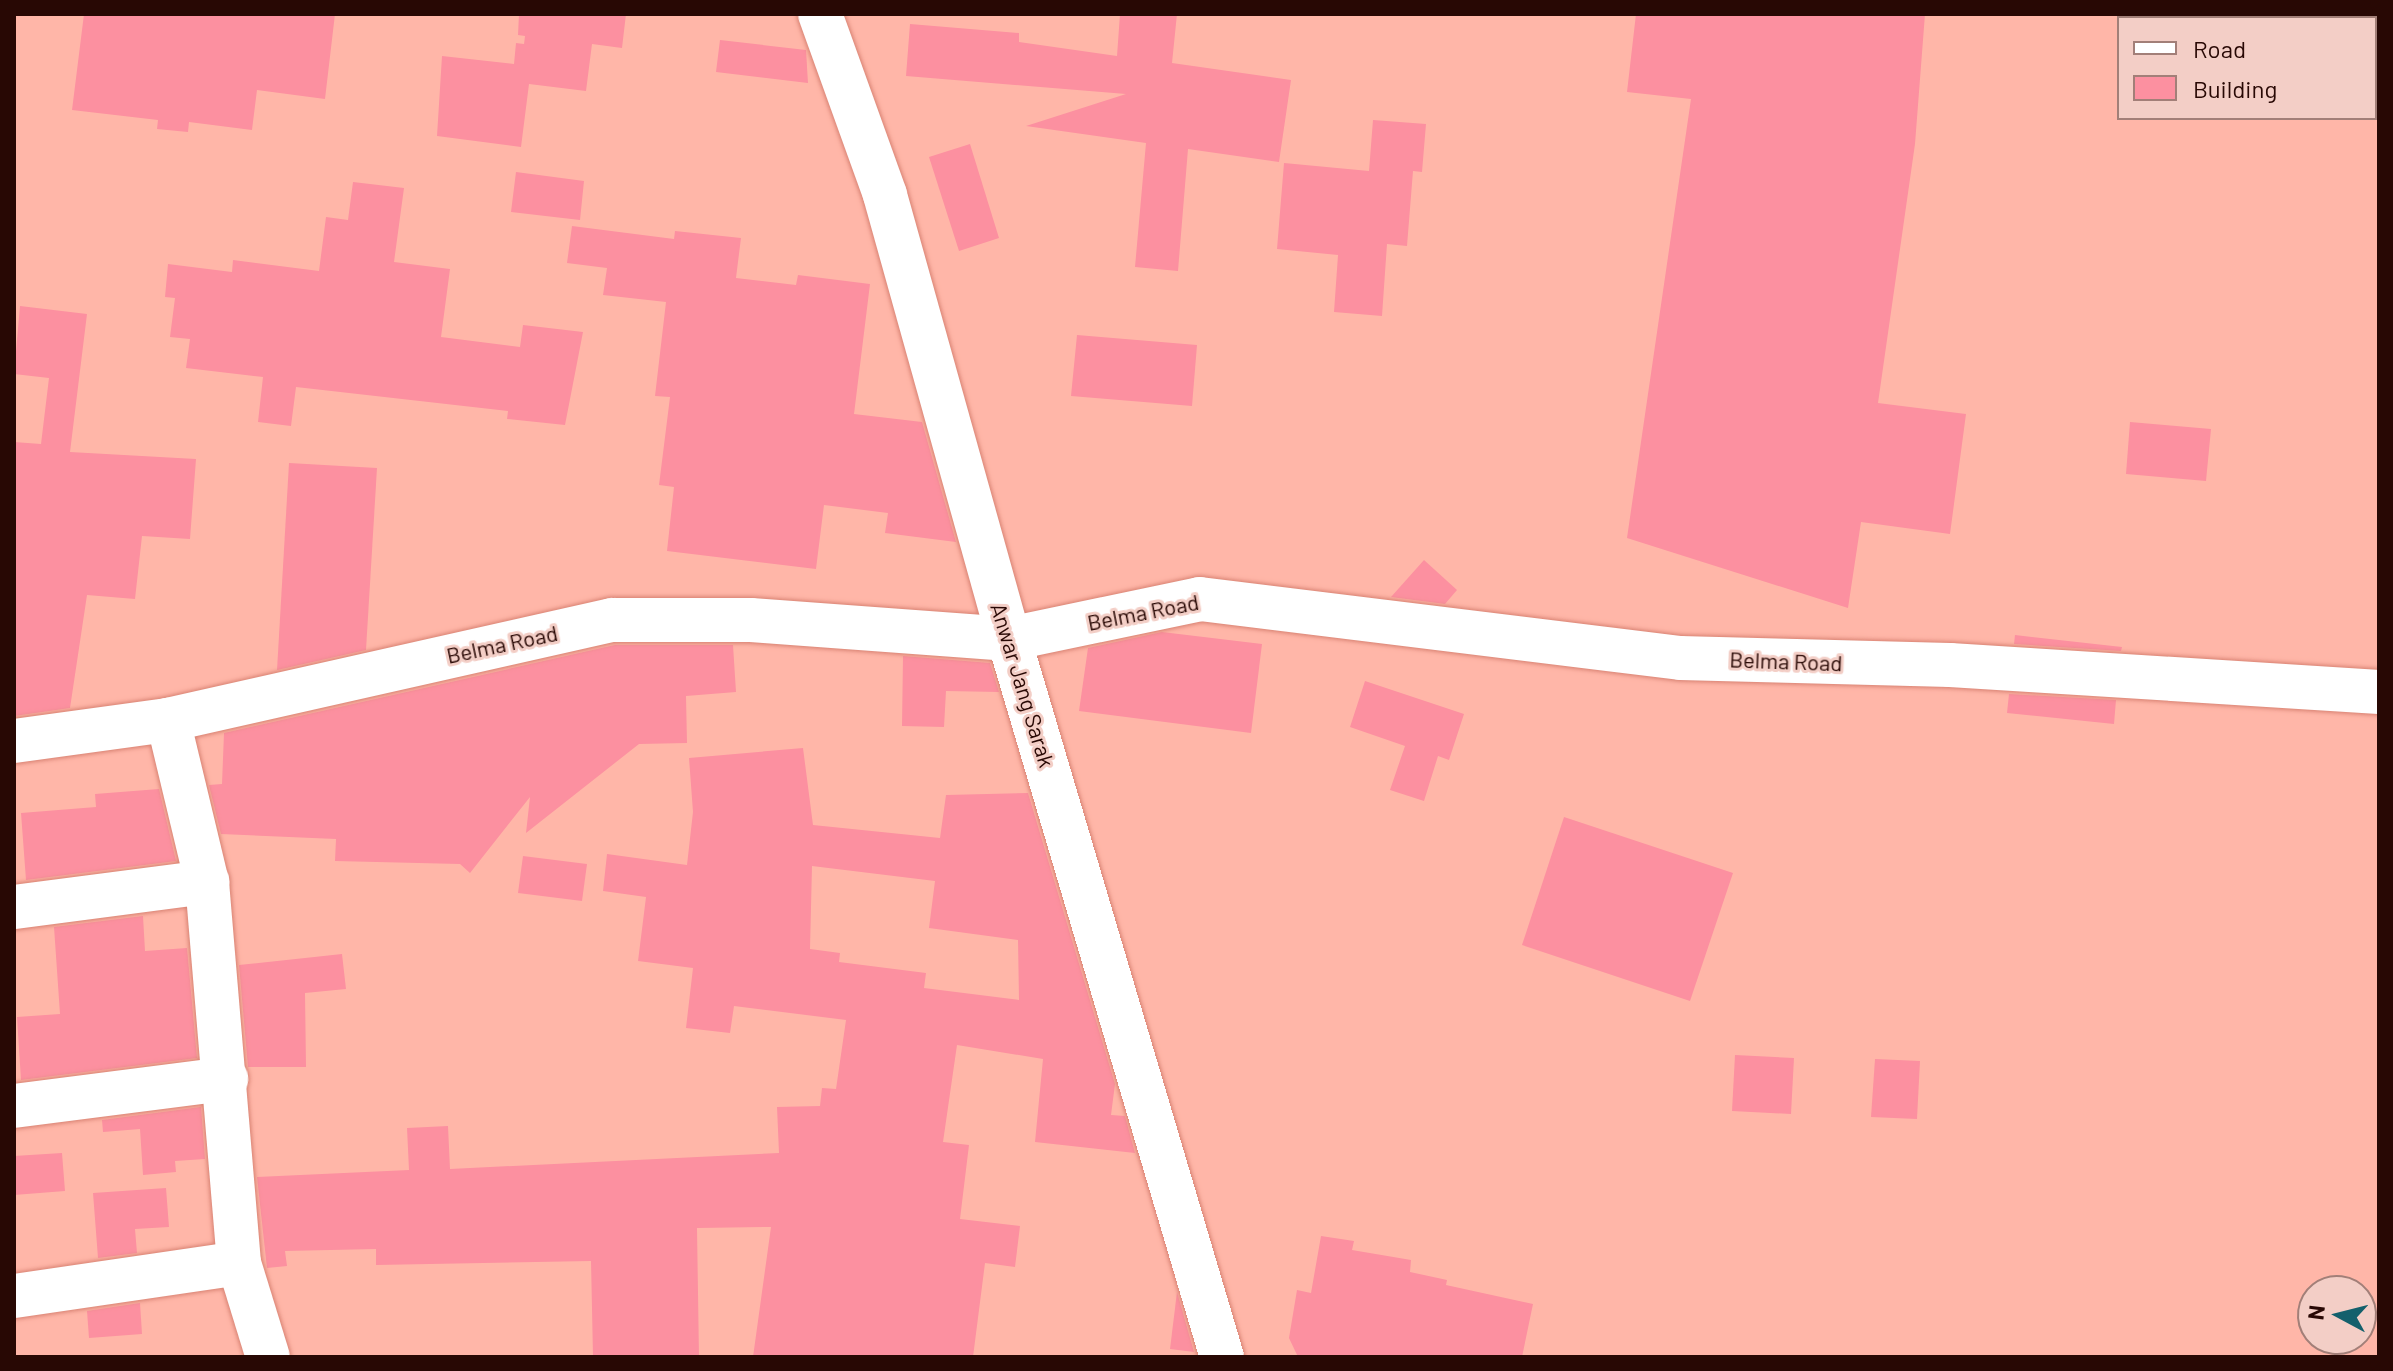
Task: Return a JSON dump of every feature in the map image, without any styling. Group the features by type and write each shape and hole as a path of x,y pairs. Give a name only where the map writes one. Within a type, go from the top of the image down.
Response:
{"street":[{"name":"Anwar Jang Sarak","path":"820,14 885,195 1009,639 1222,1357"},
{"name":"Belma Road","path":"14,741 168,720 612,620 751,620 1009,639 1200,599 1680,658 1950,665 2379,692"},
{"path":"168,720 207,882 226,1079 239,1263 257,1355"},
{"path":"14,907 207,882"},
{"path":"14,1106 226,1079"},
{"path":"14,1296 239,1263"}],"building":[{"path":"84,14 335,14 325,99 257,90 252,130 189,122 188,132 157,129 158,120 72,110"},
{"path":"519,14 626,14 622,48 592,44 586,91 529,84 521,147 437,136 442,56 514,64 516,43 524,44 525,36 518,35"},
{"path":"1120,14 1177,14 1172,63 1291,80 1279,162 1188,149 1178,271 1135,267 1146,143 1026,126 1126,94 906,76 910,24 1019,33 1019,42 1117,56"},
{"path":"1636,14 1925,14 1915,144 1878,403 1966,414 1950,534 1861,522 1848,608 1627,538 1691,99 1627,92"},
{"path":"720,40 806,50 808,83 716,72"},
{"path":"1373,120 1426,124 1422,172 1413,171 1407,246 1387,244 1382,316 1334,312 1338,255 1277,249 1284,163 1369,171"},
{"path":"970,144 999,238 959,251 929,157"},
{"path":"516,172 584,181 580,220 511,212"},
{"path":"353,182 404,188 394,262 450,269 441,337 520,347 523,325 583,332 565,425 507,419 508,411 296,387 291,426 258,422 263,377 186,368 190,339 170,337 175,298 165,297 168,264 232,272 233,260 319,271 326,217 348,220"},
{"path":"572,226 674,239 675,231 741,238 736,278 796,285 798,275 870,284 854,414 922,422 956,542 885,533 888,513 824,505 816,569 667,551 674,487 659,485 670,397 655,396 666,302 603,295 607,268 567,263"},
{"path":"20,306 87,314 70,452 196,459 190,539 142,536 135,599 87,595 70,708 14,716 14,442 41,444 49,378 14,374"},
{"path":"1077,335 1197,345 1192,406 1071,396"},
{"path":"2130,422 2211,429 2206,481 2126,474"},
{"path":"289,463 377,468 366,650 277,670"},
{"path":"1424,560 1457,590 1445,604 1391,597"},
{"path":"1162,632 1262,644 1251,733 1079,711 1088,648"},
{"path":"2015,635 2122,647 2121,651 2014,644"},
{"path":"615,645 733,645 736,692 686,696 687,743 639,744 526,833 530,797 470,873 460,864 335,861 336,839 221,834 209,785 222,784 224,733"},
{"path":"903,656 990,663 999,692 946,691 944,727 902,726"},
{"path":"1365,681 1464,714 1449,760 1438,756 1424,801 1390,790 1405,746 1350,727"},
{"path":"2009,694 2116,700 2114,724 2007,713"},
{"path":"803,748 813,825 940,838 946,795 1028,793 1115,1084 1111,1115 1125,1116 1135,1153 1035,1142 1043,1059 957,1045 943,1142 969,1145 960,1219 1020,1226 1015,1267 985,1263 973,1357 753,1357 771,1227 697,1228 699,1357 593,1357 591,1261 376,1265 376,1249 285,1251 287,1266 267,1268 257,1177 409,1170 407,1128 448,1126 450,1169 779,1153 777,1107 820,1106 822,1088 836,1089 846,1020 734,1006 730,1033 686,1028 693,968 638,961 646,897 603,891 607,854 687,865 693,812 689,758","holes":["812,866 935,881 929,928 1018,940 1019,1000 924,988 926,973 839,962 840,953 810,949"]},
{"path":"159,789 176,861 26,880 21,813 96,807 95,794"},
{"path":"1564,817 1733,873 1690,1001 1522,945"},
{"path":"523,856 587,864 582,901 518,893"},
{"path":"143,916 145,951 187,948 197,1058 21,1080 17,1017 60,1014 54,927"},
{"path":"342,954 346,989 305,993 306,1067 248,1067 239,965"},
{"path":"1735,1055 1794,1058 1791,1114 1732,1111"},
{"path":"1875,1059 1920,1061 1917,1119 1871,1117"},
{"path":"201,1107 205,1159 175,1161 176,1172 143,1175 140,1129 103,1132 102,1120"},
{"path":"62,1153 65,1191 14,1195 14,1156"},
{"path":"166,1188 169,1227 135,1229 137,1253 98,1258 93,1193"},
{"path":"1321,1236 1354,1241 1352,1250 1411,1260 1410,1272 1447,1280 1446,1285 1533,1304 1522,1357 1298,1357 1289,1338 1297,1290 1311,1293"},
{"path":"1177,1292 1194,1352 1170,1349"},
{"path":"140,1303 142,1334 89,1338 87,1311"}]}
